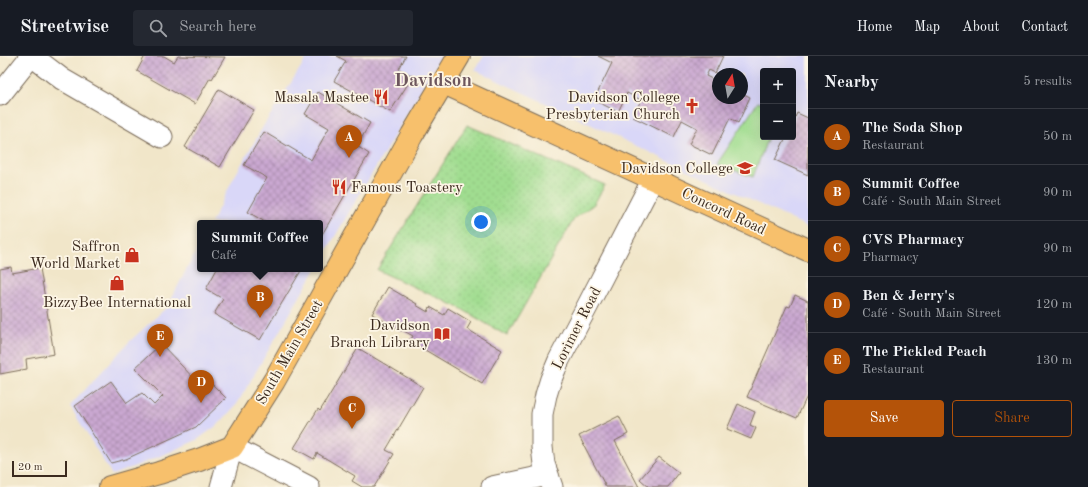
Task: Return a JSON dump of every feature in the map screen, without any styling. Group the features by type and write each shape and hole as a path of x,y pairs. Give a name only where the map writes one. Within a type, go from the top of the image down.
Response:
{"main road":[{"name":"South Main Street","path":"232,447 274,381 412,135 459,56"},
{"name":"Concord Road","path":"444,83 808,250"},
{"path":"110,487 172,469 232,447"}],"street":[{"path":"0,95 31,56 62,79 162,137"},
{"name":"Lorimer Road","path":"550,481 544,464 542,447 542,419 546,395 551,378 653,179"},
{"path":"221,487 232,447 309,487"},
{"path":"492,487 550,481"}],"shaded area":[{"path":"308,56 441,56 323,257 323,220 213,220 236,174 264,125"},
{"name":"Davidson College","path":"484,56 808,56 808,227 475,70"},
{"path":"197,249 197,272 314,272 237,404 219,424 197,440 112,475 70,406 129,342 167,307"}],"green space":[{"path":"758,102 760,103 760,140 767,140 753,177 717,164"},
{"path":"467,125 605,185 594,204 574,219 507,336 460,308 377,270"}],"building":[{"path":"145,56 164,56 174,62 178,56 225,57 212,79 210,78 195,104 137,71"},
{"name":"Masala Mastee","path":"337,56 406,56 399,69 413,76 390,112 334,81 346,61"},
{"name":"Davidson College Presbyterian Church","path":"598,56 723,56 717,68 712,68 712,72 709,70 706,76 712,79 712,104 747,104 738,123 730,118 712,155 689,144 697,128 682,120 674,137 633,117 641,100 627,93 618,112 594,100 612,63"},
{"path":"219,89 254,110 220,167 185,147"},
{"path":"318,92 370,123 357,146 369,154 323,233 323,220 262,220 248,212 267,178 244,165 264,132 311,160 329,128 305,114"},
{"path":"797,113 808,118 808,175 775,160 785,140 796,140"},
{"path":"11,267 12,273 40,268 54,354 26,359 27,369 0,374 0,269"},
{"path":"215,272 300,272 260,340 214,314 223,299 206,289"},
{"name":"Davidson Branch Library","path":"388,287 428,312 430,307 444,315 448,308 471,322 467,329 502,350 482,384 410,341 413,336 402,330 401,331 372,314"},
{"path":"795,295 808,301 808,394 797,418 747,397 787,306 790,307"},
{"path":"161,344 201,386 208,380 226,398 196,427 126,459 111,463 75,406 111,381 127,403 142,393 154,405 163,396 135,368"},
{"path":"358,348 423,387 386,450 394,454 374,487 362,487 352,481 355,476 317,453 314,459 294,448 318,409 320,411"},
{"path":"738,404 755,412 750,425 756,428 751,439 727,429"},
{"path":"619,416 628,434 615,441 639,487 606,487 579,436"},
{"path":"659,457 679,473 668,487 649,487 640,479"}],"place":[{"name":"Masala Mastee","path":"381,97"},
{"name":"Davidson College Presbyterian Church","path":"692,106"},
{"name":"The Soda Shop","path":"349,158"},
{"name":"Davidson College","path":"745,168"},
{"name":"Famous Toastery","path":"339,187"},
{"name":"Saffron World Market","path":"132,255"},
{"name":"BizzyBee International","path":"117,283"},
{"name":"Summit Coffee","path":"260,318"},
{"name":"Davidson Branch Library","path":"442,334"},
{"name":"The Pickled Peach","path":"160,357"},
{"name":"Ben & Jerry's","path":"201,403"},
{"name":"CVS Pharmacy","path":"352,429"}],"district":[{"name":"Davidson","path":"433,79"}]}
